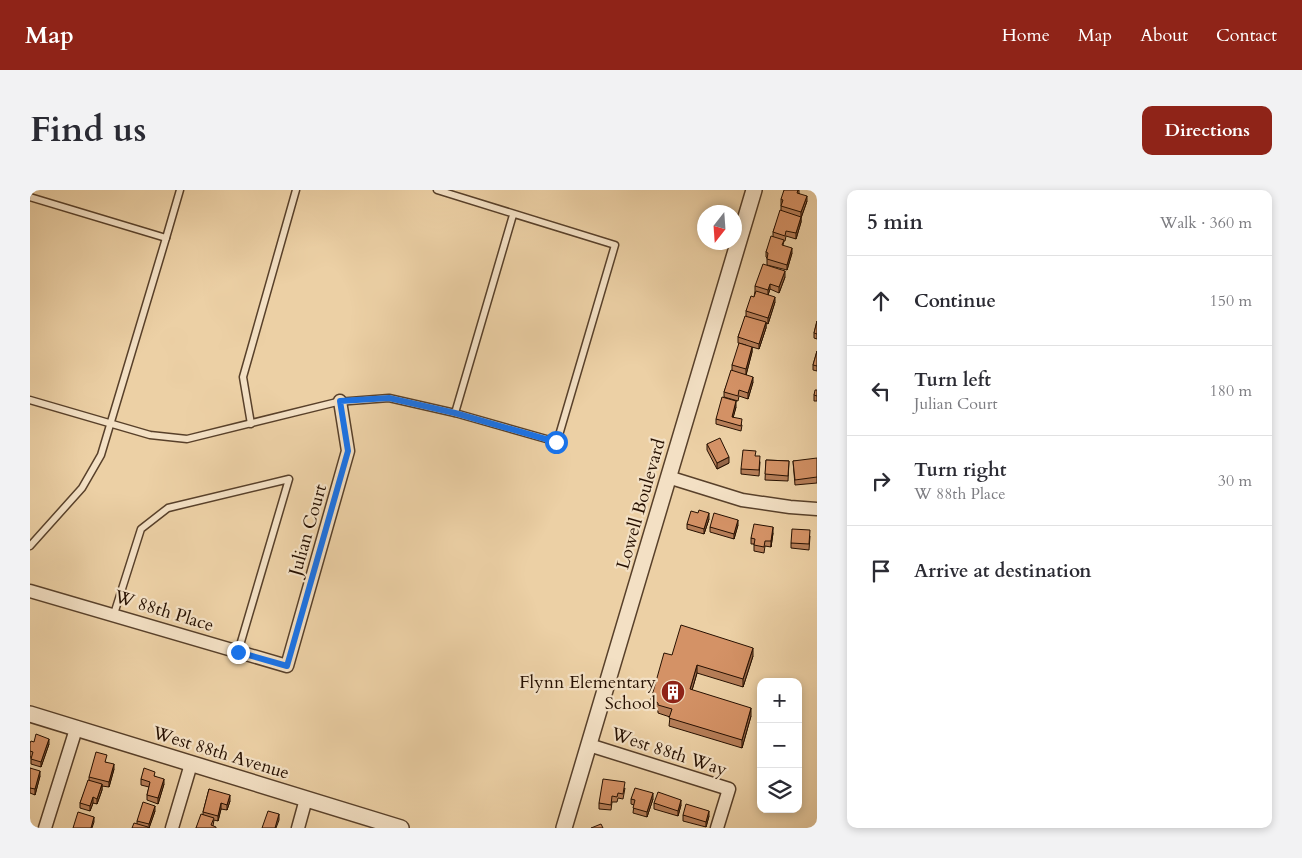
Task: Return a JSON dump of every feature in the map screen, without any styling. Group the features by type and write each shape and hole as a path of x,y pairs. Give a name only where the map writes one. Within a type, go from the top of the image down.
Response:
{"street":[{"name":"Lowell Boulevard","path":"564,828 754,190"},
{"name":"Julian Court","path":"287,666 348,451 340,401"},
{"path":"668,477 742,500 762,504 817,509"},
{"name":"W 88th Place","path":"30,591 287,666"},
{"name":"West 88th Avenue","path":"30,714 401,828"},
{"path":"46,828 76,728"},
{"name":"West 88th Way","path":"589,745 729,789 717,828"},
{"path":"172,828 191,764"},
{"path":"298,828 306,799"}],"lane":[{"path":"30,546 82,488 100,455 180,190"},
{"path":"251,424 243,377 296,190"},
{"path":"30,400 150,436 187,439 340,401 389,398 455,413 556,442 615,245 437,190"},
{"path":"30,197 166,238"},
{"path":"455,413 513,215"},
{"path":"114,614 141,529 168,508 289,479 238,652"}],"building":[{"path":"784,190 798,190 797,193 807,196 801,212 781,206"},
{"path":"780,210 801,217 796,233 786,231 785,236 773,232"},
{"path":"771,236 784,240 782,245 792,248 787,265 767,259 768,253 766,252"},
{"path":"763,264 785,271 779,287 770,284 768,290 755,286"},
{"path":"756,291 775,297 768,318 746,311 751,296 754,297"},
{"path":"745,316 766,322 759,344 738,337"},
{"path":"817,321 817,334 814,333"},
{"path":"739,343 752,347 746,369 732,365"},
{"path":"817,351 817,366 813,365"},
{"path":"731,370 753,377 748,393 739,390 738,396 724,392"},
{"path":"722,397 736,401 732,417 742,419 741,426 716,419"},
{"path":"720,438 729,457 717,463 707,444"},
{"path":"743,450 756,451 755,456 760,456 759,470 741,469"},
{"path":"817,458 817,477 795,480 793,461"},
{"path":"766,460 789,461 788,476 765,474"},
{"path":"699,510 709,513 704,529 687,524 691,511 698,513"},
{"path":"714,513 738,520 734,534 710,527"},
{"path":"754,524 773,527 771,541 765,541 764,547 754,545 755,539 751,538"},
{"path":"792,529 810,530 809,544 791,543"},
{"name":"Flynn Elementary School","path":"681,625 753,648 743,679 697,665 690,689 751,708 742,740 669,718 672,709 658,705 658,703 651,699 664,653 672,655"},
{"path":"36,734 49,739 41,762 31,759 33,752 30,751 30,743 31,741 34,742"},
{"path":"96,752 107,755 105,762 114,764 109,782 89,777"},
{"path":"30,768 40,771 35,789 30,788"},
{"path":"144,768 155,772 154,776 164,779 158,798 147,795 150,782 141,779"},
{"path":"603,779 625,782 623,794 618,793 617,797 612,796 611,805 599,803"},
{"path":"88,780 102,784 97,799 93,797 90,806 80,803"},
{"path":"635,788 653,793 647,812 633,808 635,800 631,799"},
{"path":"209,789 230,795 227,805 221,803 218,816 203,812"},
{"path":"658,792 681,800 678,811 654,803"},
{"path":"143,802 155,806 149,824 137,821"},
{"path":"686,804 709,811 706,822 683,815"},
{"path":"268,811 279,814 275,828 262,828"},
{"path":"78,812 94,817 91,828 73,828"},
{"path":"201,814 214,818 211,825 216,828 196,828"},
{"path":"134,823 148,827 148,828 132,828"},
{"path":"601,824 603,828 591,828"}],"place":[{"name":"Flynn Elementary School","path":"673,692"}],"route":[{"path":"238,652 287,666 348,451 340,401 389,398 455,413 556,442"}]}
